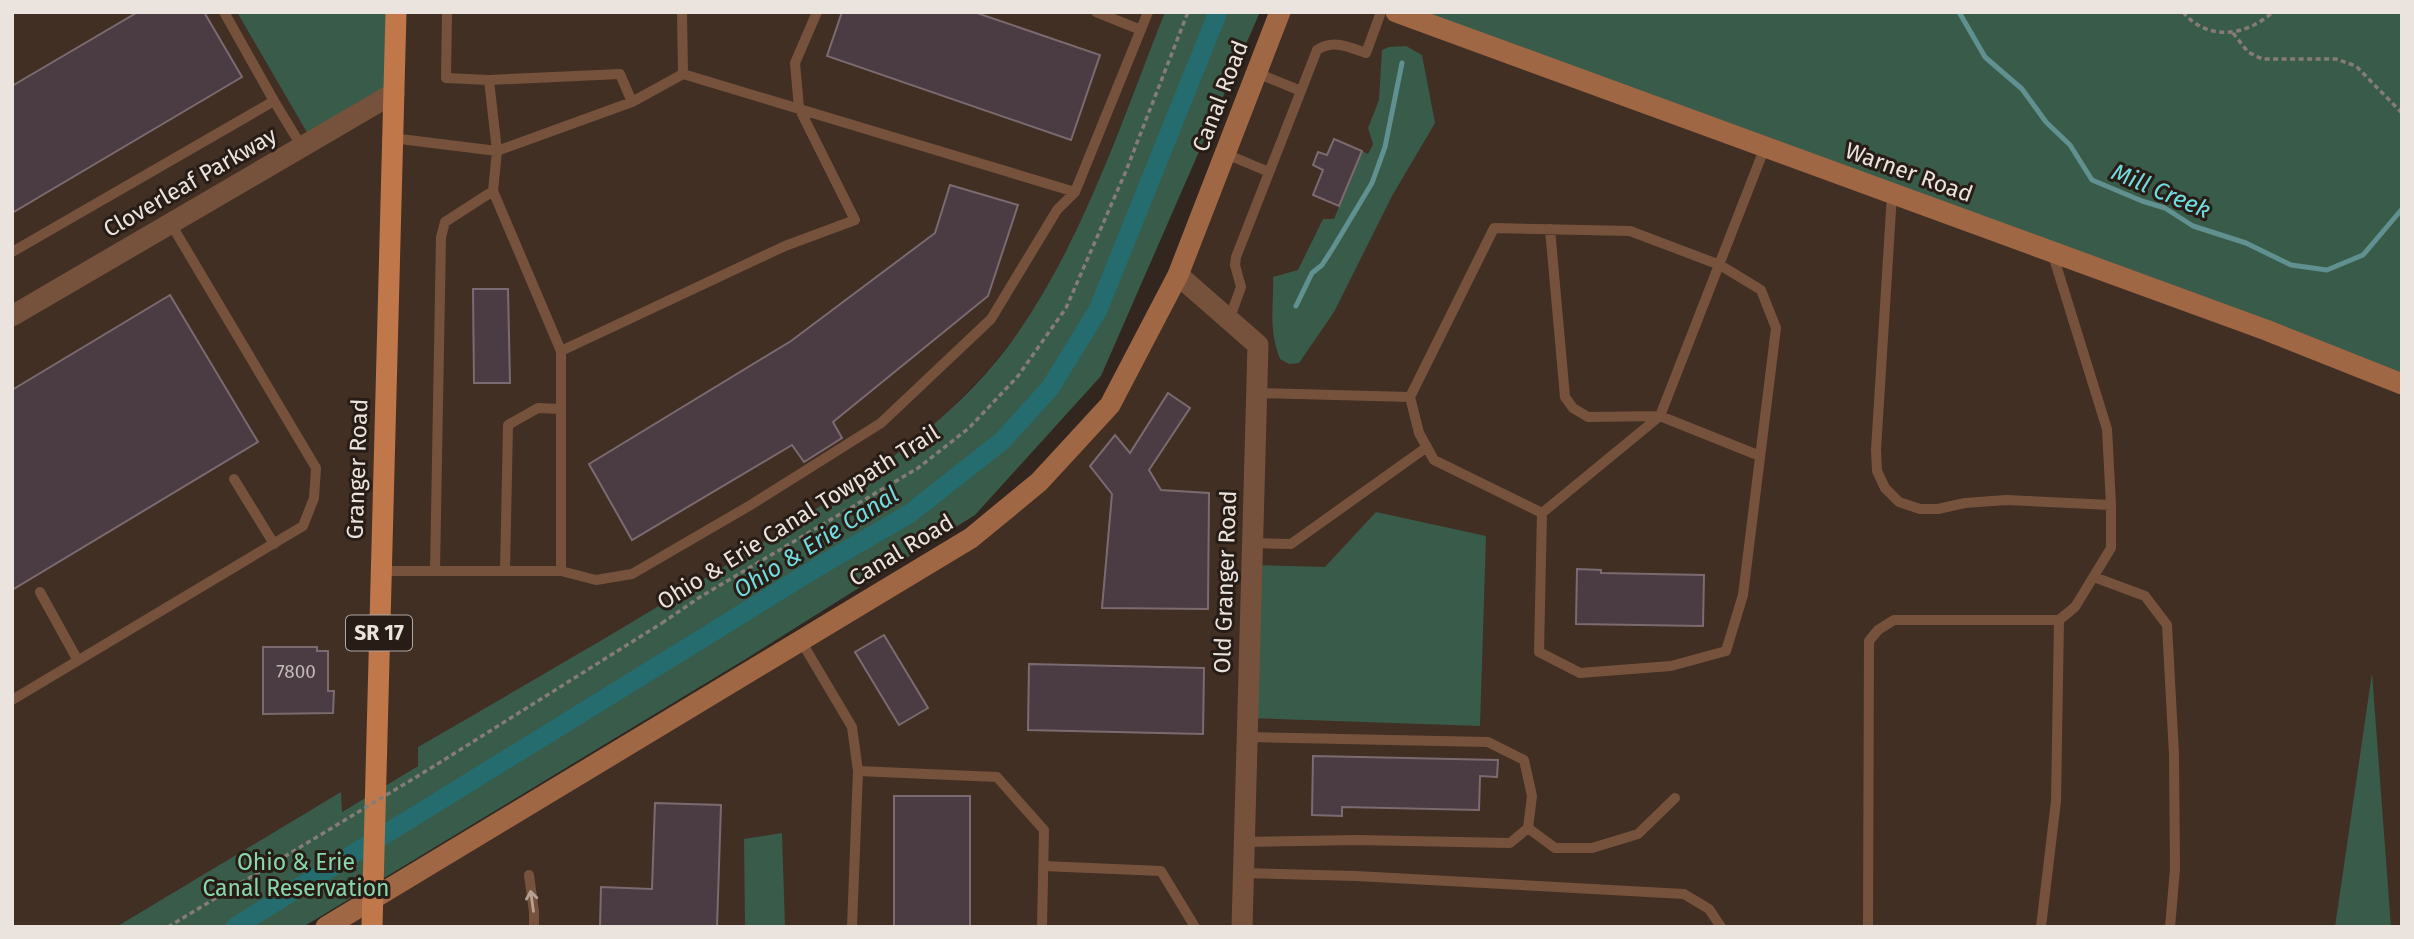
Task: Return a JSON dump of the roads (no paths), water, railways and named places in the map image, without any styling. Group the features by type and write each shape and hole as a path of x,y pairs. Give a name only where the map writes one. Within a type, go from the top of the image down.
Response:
{"main road":[{"name":"Granger Road","path":"372,927 396,12"}],"street":[{"name":"Canal Road","path":"326,927 971,538 1040,482 1110,405 1178,275 1280,12"},
{"name":"Warner Road","path":"1396,12 2266,330 2402,384"},
{"name":"Cloverleaf Parkway","path":"12,316 394,93"},
{"name":"Old Granger Road","path":"1178,275 1258,345 1242,927"}],"lane":[{"path":"224,12 302,147"},
{"path":"447,12 446,78 620,74 632,102"},
{"path":"682,12 683,74"},
{"path":"561,351 785,246 855,220 799,108 795,63 817,12"},
{"path":"1096,12 1141,30"},
{"path":"381,571 561,571 596,580 632,574 749,506 881,423 991,319 1057,210 1075,192 1148,12"},
{"path":"1229,320 1241,287 1235,265 1236,257 1317,50 1325,44 1334,43 1366,53 1381,12"},
{"path":"1256,73 1301,91"},
{"path":"392,138 496,151 632,102 683,74 1075,192"},
{"path":"489,79 496,151 493,191 561,351 561,571"},
{"path":"12,252 274,101"},
{"path":"1542,513 1434,460 1419,433 1410,397 1494,228 1630,231 1720,265 1761,290 1776,328 1743,596 1726,651 1671,666 1580,673 1539,652 1542,513 1660,416 1720,265 1765,147"},
{"path":"1226,153 1269,173"},
{"path":"435,571 441,237 445,222 493,191"},
{"path":"1892,194 1875,450 1877,471 1885,488 1899,502 1920,509 2006,500 2111,505"},
{"path":"12,700 303,526 314,498 316,468 171,224"},
{"path":"1550,229 1565,397 1573,408 1588,417 1660,416 1760,456"},
{"path":"1868,927 1869,641 1878,630 1894,620 2059,620 2075,607 2111,548 2107,429 2052,252"},
{"path":"1257,393 1410,397"},
{"path":"505,571 508,425 538,408 561,409"},
{"path":"1253,543 1292,544 1427,447"},
{"path":"234,479 274,544"},
{"path":"2094,577 2145,596 2167,625 2174,755 2175,869 2170,927"},
{"path":"40,592 77,659"},
{"path":"2041,927 2056,802 2059,620"},
{"path":"801,641 852,727 859,771 852,927"},
{"path":"1244,842 1357,840 1510,843 1528,828 1532,796 1524,760 1488,743 1247,737"},
{"path":"859,771 997,777 1044,830 1042,927"},
{"path":"1528,828 1555,848 1592,848 1638,834 1675,798"},
{"path":"1043,866 1161,871 1195,927"},
{"path":"1243,873 1356,876 1684,894 1709,909 1721,927"},
{"path":"528,875 534,927"}],"waterway":[{"name":"Ohio & Erie Canal","path":"235,927 821,565 909,514 1002,441 1050,388 1098,310 1218,12"},
{"name":"Mill Creek","path":"1959,12 1985,57 2022,89 2046,122 2070,145 2092,180 2165,208 2193,226 2246,243 2291,265 2327,270 2363,255 2402,209"},
{"path":"1296,306 1312,273 1322,265 1372,183 1385,147 1402,63"}],"park label":[{"name":"Ohio & Erie Canal Reservation","path":"296,875"}]}
